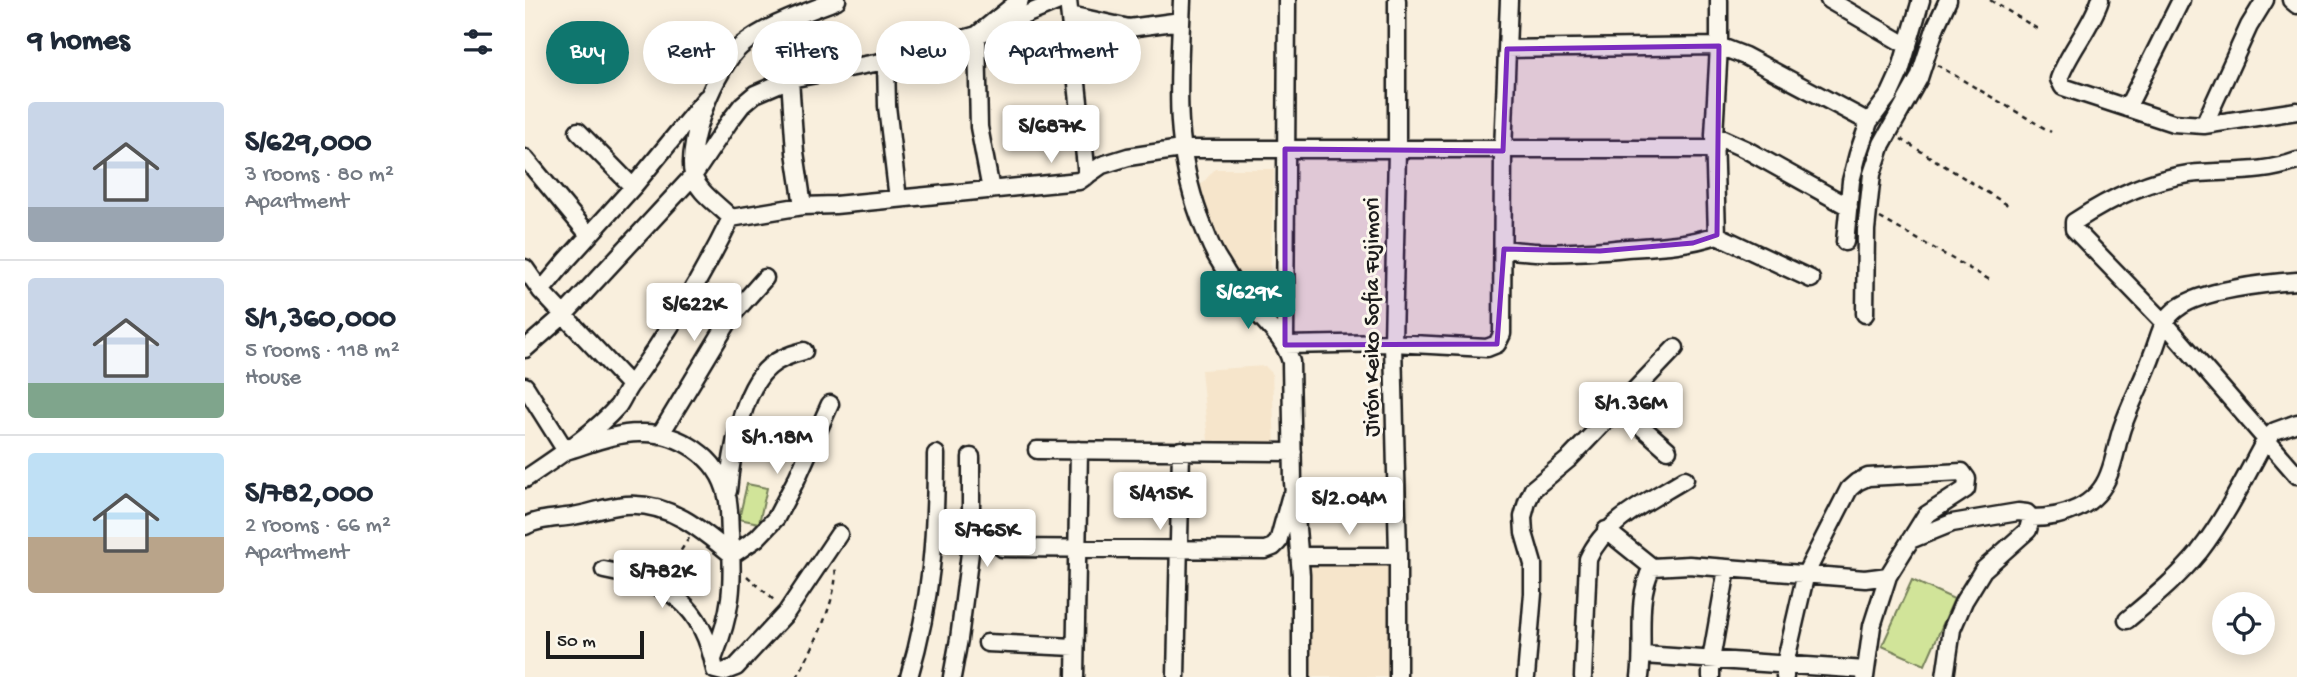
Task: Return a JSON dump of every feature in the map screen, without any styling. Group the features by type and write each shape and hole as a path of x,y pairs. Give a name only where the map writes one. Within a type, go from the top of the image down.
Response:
{"street":[{"path":"731,218 703,192 693,176 692,156 710,93 725,64 757,34 837,0"},
{"path":"977,35 1020,0"},
{"path":"970,37 1061,0"},
{"path":"1182,0 1179,92 1181,149 1192,196 1212,248 1237,288 1285,345"},
{"path":"1287,0 1285,345 1291,362 1293,482 1301,575 1301,677"},
{"name":"Jirón Keiko Sofia Fujimori","path":"1397,0 1397,150 1392,343 1398,556 1398,677"},
{"path":"1285,345 1392,343 1487,348 1497,344 1502,334 1503,151 1509,0"},
{"path":"1717,235 1715,142 1719,0"},
{"path":"1829,0 1908,46"},
{"path":"1845,242 1851,181 1869,122 1891,94 1921,0"},
{"path":"1865,314 1872,174 1889,131 1919,78 1936,26 1948,0"},
{"path":"2101,0 2063,67 2060,83 2063,87 2173,123 2204,125 2297,111"},
{"path":"2127,108 2181,0"},
{"path":"2204,125 2249,26 2265,0"},
{"path":"2291,0 2297,5"},
{"path":"1087,176 1069,8 1129,28 1181,21"},
{"path":"977,35 979,127 991,190"},
{"path":"1507,49 1719,46 1745,56 1869,122"},
{"path":"525,349 564,315 693,176 742,105 755,94 778,84"},
{"path":"790,84 795,152 803,206"},
{"path":"887,84 898,199"},
{"path":"541,291 633,187 710,93"},
{"path":"578,131 633,187"},
{"path":"731,218 803,206 1079,181 1102,165 1128,157 1181,149 1503,151 1715,142 1745,149 1849,207"},
{"path":"525,158 589,235"},
{"path":"2297,161 2262,170 2188,174 2136,188 2074,222 2074,229 2164,322 2297,475"},
{"path":"525,479 566,451 619,405 630,385 653,355 715,252 731,218"},
{"path":"1504,249 1536,254 1601,251 1693,243 1717,235 1811,279"},
{"path":"525,268 541,291 630,385"},
{"path":"660,435 733,314 765,278"},
{"path":"2031,518 2059,515 2080,508 2105,484 2121,430 2164,322 2178,308 2196,299 2258,285 2297,281"},
{"path":"1525,677 1533,593 1533,564 1524,533 1523,517 1527,502 1533,489 1570,458 1675,348"},
{"path":"713,659 726,626 732,595 728,497 731,455 754,382 770,366 789,355 804,351"},
{"path":"525,386 566,451"},
{"path":"732,561 776,518 830,404"},
{"path":"1619,407 1668,450"},
{"path":"2127,620 2166,587 2197,554 2226,514 2266,439 2275,431 2297,423"},
{"path":"566,451 630,433 660,435 693,447 715,466 728,497"},
{"path":"1037,450 1293,452"},
{"path":"1075,677 1079,450"},
{"path":"1176,677 1181,450"},
{"path":"909,677 930,586 934,553 936,454"},
{"path":"952,677 971,545 971,457"},
{"path":"1643,654 1711,660 1785,671 1865,673 1872,626 1888,576 1926,515 1966,489 1967,479 1962,472 1868,477 1849,489 1806,573 1785,671"},
{"path":"1583,677 1588,559 1595,543 1606,530 1685,479"},
{"path":"1002,548 1265,550 1279,542 1293,482"},
{"path":"525,526 549,517 572,516 625,505 660,508 697,526 732,561"},
{"path":"1910,540 1952,523 2018,512 2027,513 2031,518"},
{"path":"1945,677 1952,629 1964,601 1983,570 2028,530 2031,518"},
{"path":"1606,530 1652,567 1689,565 1865,579 1888,576"},
{"path":"604,570 632,575 679,598 695,614 705,632 715,670 718,672 736,667 786,613 839,534"},
{"path":"1299,556 1398,556"},
{"path":"1640,677 1644,582 1652,567"},
{"path":"1711,677 1711,660 1727,569"},
{"path":"986,643 1075,647"}],"path":[{"path":"1990,0 2041,31"},
{"path":"1926,58 2051,132"},
{"path":"1889,131 2011,206"},
{"path":"1868,212 1990,280"},
{"path":"652,584 680,552 697,526"},
{"path":"797,677 813,649 837,579 835,565 825,555"},
{"path":"732,561 786,613"}],"highlighted area":[{"path":"1719,46 1717,235 1693,243 1600,251 1504,249 1497,344 1285,345 1285,149 1503,151 1507,49"}],"shaded area":[{"path":"1215,169 1274,169 1270,283 1249,295 1226,262 1199,187"},
{"path":"1265,366 1272,373 1275,446 1217,444 1208,440 1201,370"},
{"path":"1311,565 1388,565 1388,677 1308,677"}],"green space":[{"path":"747,484 767,488 759,523 739,519"},
{"path":"1912,580 1954,599 1925,665 1882,646"}]}
